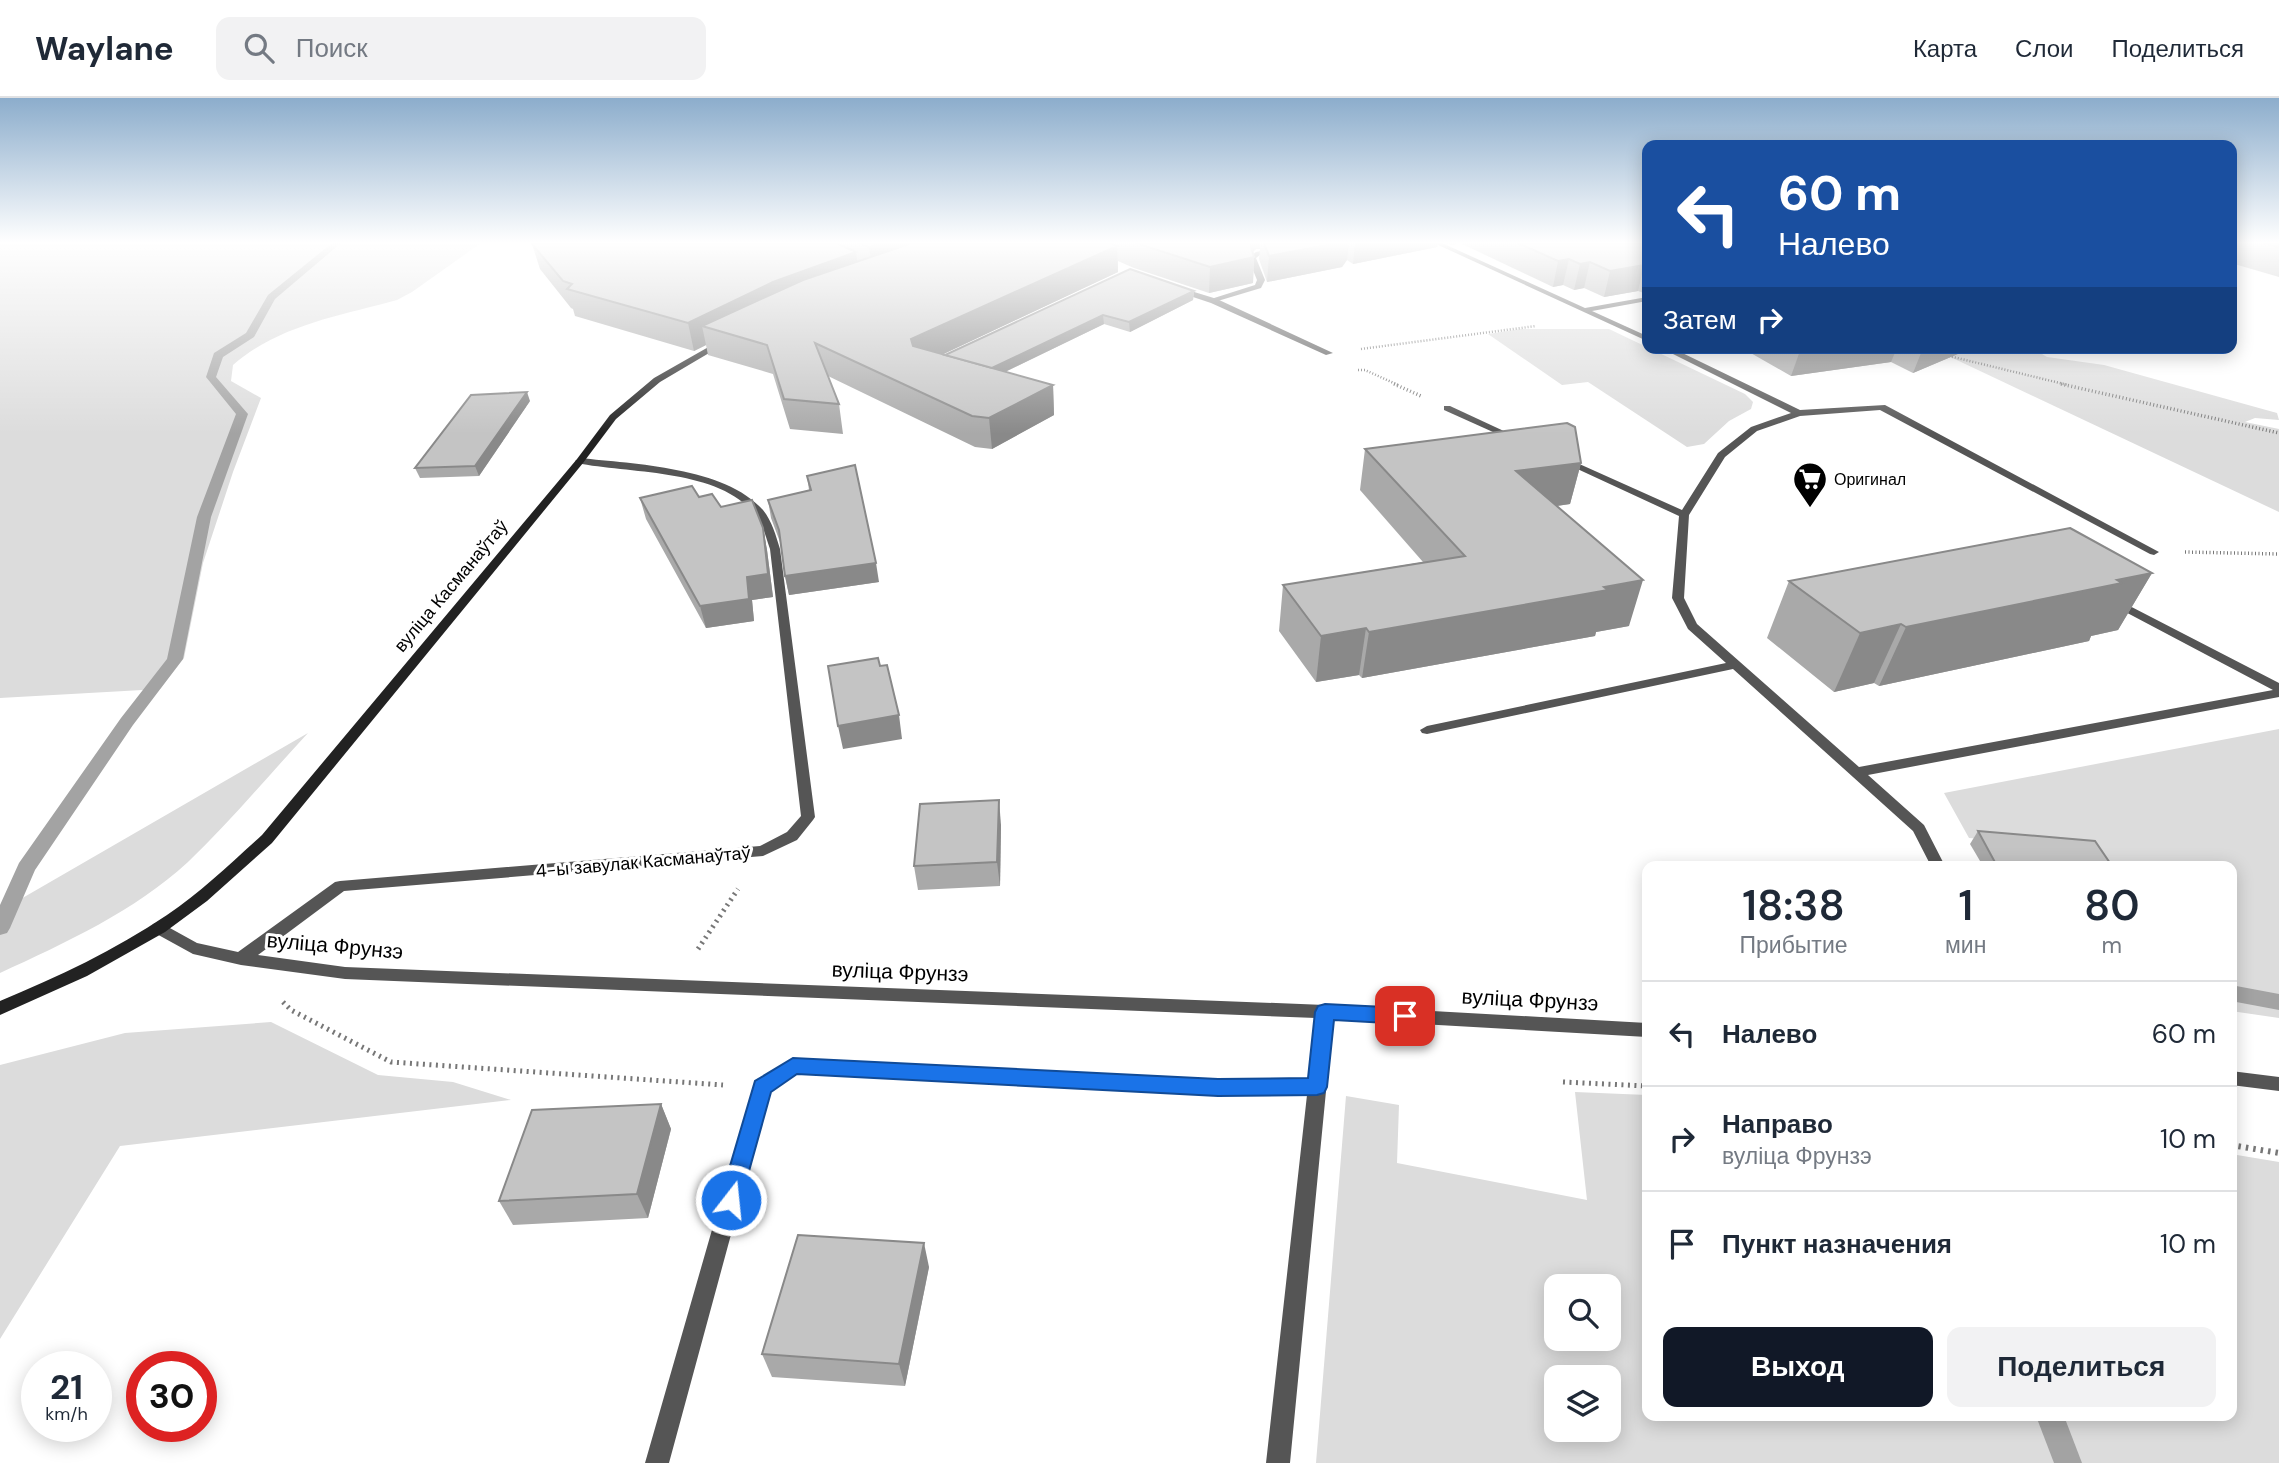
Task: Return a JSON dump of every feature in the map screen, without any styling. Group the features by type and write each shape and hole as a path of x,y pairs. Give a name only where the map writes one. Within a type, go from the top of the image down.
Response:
{"main road":[{"name":"вуліца Касманаўтаў","path":"0,1008 69,979 159,928 215,887 267,839 580,461 613,416 648,387 735,337"}],"street":[{"path":"1225,307 1329,353"},
{"path":"1579,307 1642,337"},
{"path":"1586,310 1604,307"},
{"path":"1677,354 1799,413"},
{"path":"1936,861 1919,828 1692,626 1678,598 1684,515 1721,456 1754,429 1799,413 1882,407 2154,552"},
{"path":"1447,408 1521,442"},
{"path":"1546,453 1684,515"},
{"name":"4-ы завулак Касманаўтаў","path":"241,959 340,886 763,851 792,836 808,817 775,549 761,514 745,498 722,486 647,468 580,461"},
{"path":"2119,606 2279,690"},
{"path":"1427,730 1734,665"},
{"path":"1858,772 2279,690"},
{"name":"вуліца Фрунзэ","path":"159,928 193,948 241,959 345,973 1325,1012 1642,1030"},
{"path":"1278,1463 1325,1012"},
{"path":"657,1463 762,1087 793,1066 1218,1088 1317,1087"},
{"path":"2237,1079 2279,1084"}],"path":[{"path":"1329,353 1523,325 1548,326"},
{"path":"1947,355 2123,399 2279,433"},
{"path":"1365,370 1447,408"},
{"path":"2154,552 2279,554"},
{"path":"715,923 739,887"},
{"path":"241,959 291,1010 391,1062 762,1087"},
{"path":"1563,1082 1642,1086"},
{"path":"2237,1146 2279,1153"}],"shaded area":[{"path":"0,307 371,307 290,331 251,351 233,365 231,381 261,398 203,563 184,658 160,689 0,698"},
{"path":"1520,329 1609,329 1642,345 1642,354 1661,354 1745,394 1753,402 1751,409 1729,421 1704,444 1687,447 1588,382 1562,385 1488,334"},
{"path":"1944,354 2042,354 2104,365 2277,413 2279,420 2255,418 2245,422 2279,429 2279,512"},
{"path":"2279,729 2279,1018 2237,1012 2237,861 2099,861 2085,847 1969,838 1944,793"},
{"path":"308,733 219,831 167,880 98,925 0,973 0,911"},
{"path":"271,1022 378,1075 453,1082 511,1100 120,1146 0,1339 0,1065 125,1033"},
{"path":"1575,1092 1642,1095 1642,1421 2237,1421 2237,1155 2279,1162 2279,1463 1316,1463 1346,1096 1399,1105 1397,1163 1587,1200"}],"building":[{"path":"630,307 722,307 688,323"},
{"path":"744,307 983,307 911,339 913,346 1053,385 989,418 972,416 815,343 839,404 784,399 767,345 702,326"},
{"path":"1049,307 1161,307 1129,322 1103,315 992,368 945,355"},
{"path":"527,392 475,466 415,468 471,395"},
{"path":"1567,423 1575,427 1581,463 1516,471 1643,580 1604,587 1608,590 1369,632 1366,628 1321,636 1283,585 1465,556 1365,449"},
{"path":"855,465 876,563 785,576 779,530 768,500 811,490 807,476"},
{"path":"692,486 699,497 712,494 721,507 752,500 763,528 768,574 747,577 749,599 700,606 640,498"},
{"path":"2070,528 2152,573 2117,580 2122,583 1906,627 1901,624 1860,633 1789,581"},
{"path":"878,658 880,666 887,665 899,715 838,726 828,666"},
{"path":"999,800 997,862 914,866 920,804"},
{"path":"1978,831 2095,841 2109,861 1994,861"},
{"path":"661,1104 637,1194 499,1201 532,1110"},
{"path":"798,1235 924,1243 899,1364 762,1354"}],"waterway":[{"path":"0,928 26,868 127,722 175,659 204,517 242,414 211,377 218,355 250,335 266,307"},
{"path":"2237,994 2279,1002"},
{"path":"2052,1421 2068,1463"}],"place":[{"name":"Оригинал","path":"1810,509"}],"route":[{"path":"731,1200 762,1087 793,1066 1218,1088 1317,1087 1325,1012 1405,1016"}]}
